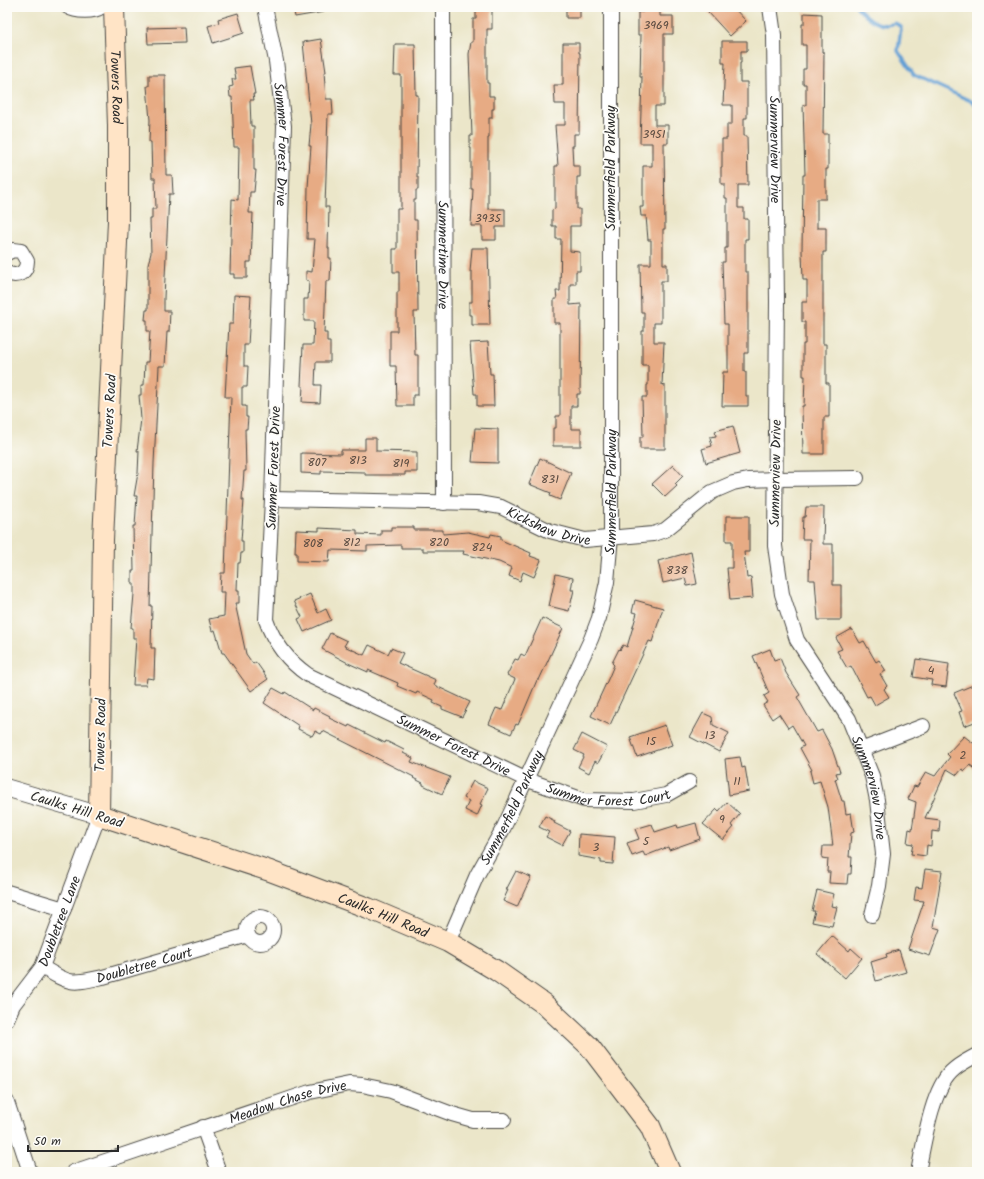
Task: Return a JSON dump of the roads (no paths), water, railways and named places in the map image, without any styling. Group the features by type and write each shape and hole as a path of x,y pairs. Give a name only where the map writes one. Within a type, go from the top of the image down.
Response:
{"main road":[{"name":"Towers Road","path":"99,816 103,540 118,221 118,126 114,7"},
{"name":"Caulks Hill Road","path":"99,816 270,871 368,908 448,942 497,970 544,1004 589,1046 650,1126 670,1172"}],"street":[{"path":"68,7 72,10 97,10 101,7"},
{"name":"Summer Forest Drive","path":"264,7 280,85 284,126 272,499 266,620 270,633 289,660 308,675 525,779"},
{"name":"Summertime Drive","path":"443,7 444,503"},
{"name":"Summerfield Parkway","path":"448,942 477,875 504,827 525,779 583,659 599,618 607,582 611,536 611,7"},
{"name":"Summerview Drive","path":"770,7 774,42 777,301 775,546 782,594 797,640 849,719 872,776 877,800 883,854 879,886 872,915"},
{"path":"7,253 13,250 21,251 28,261 26,269 20,274 11,275 7,272"},
{"name":"Kickshaw Drive","path":"272,499 478,503 501,507 550,531 585,540 611,536 653,534 665,530 677,522 712,492 738,482 776,479 857,478"},
{"path":"862,750 923,726"},
{"name":"Summer Forest Court","path":"525,779 584,800 634,801 666,795 689,782"},
{"name":"Caulks Hill Road","path":"7,788 99,816"},
{"name":"Doubletree Lane","path":"7,1019 13,1005 42,967 99,816"},
{"path":"7,892 64,909"},
{"name":"Doubletree Court","path":"42,967 64,981 79,982 103,977 248,935"},
{"path":"918,1172 931,1113 942,1083 960,1064 977,1055"},
{"name":"Meadow Chase Drive","path":"73,1172 310,1092 349,1084 391,1091 452,1114 473,1120 504,1120"},
{"path":"7,1102 30,1172"},
{"path":"204,1127 219,1172"}],"waterway":[{"path":"857,7 869,18 879,24 889,25 895,23 901,27 898,51 914,75 973,102 977,106"}]}
